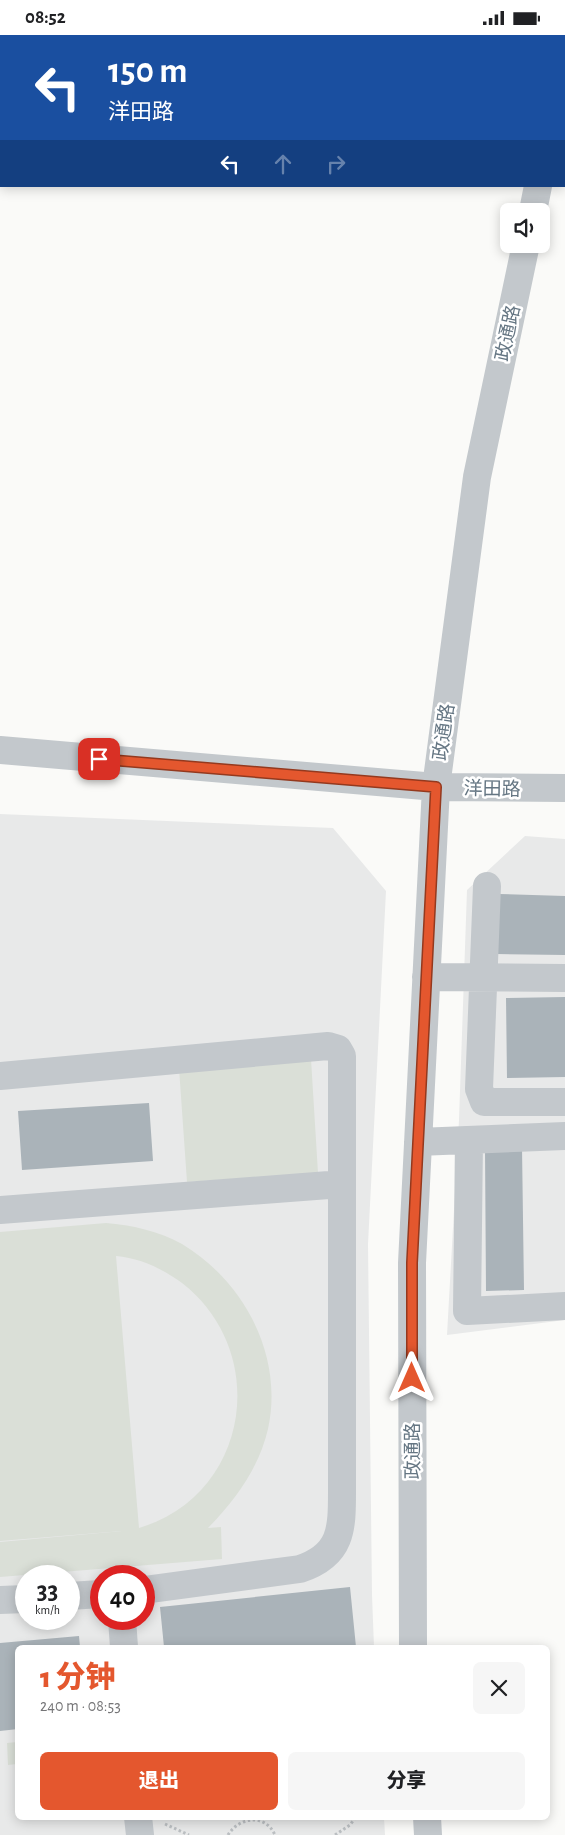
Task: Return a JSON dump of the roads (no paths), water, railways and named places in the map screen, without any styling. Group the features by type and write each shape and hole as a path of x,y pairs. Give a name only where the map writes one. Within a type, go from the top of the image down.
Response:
{"street":[{"path":"535,203 538,187"},
{"name":"政通路","path":"414,1645 412,1263 436,787 476,477 524,253"},
{"name":"洋田路","path":"0,750 436,787 565,788"},
{"path":"487,886 479,1089 484,1102 565,1102"},
{"path":"426,977 565,979"},
{"path":"0,1076 332,1046 339,1050 343,1060 342,1525 337,1541 316,1562 300,1569 155,1589"},
{"path":"418,1142 565,1136"},
{"path":"469,1140 467,1311 565,1306"},
{"path":"0,1210 342,1184"},
{"path":"0,1600 15,1599"},
{"path":"123,1630 124,1645"},
{"path":"138,1820 140,1835"},
{"path":"427,1820 428,1835"}]}
